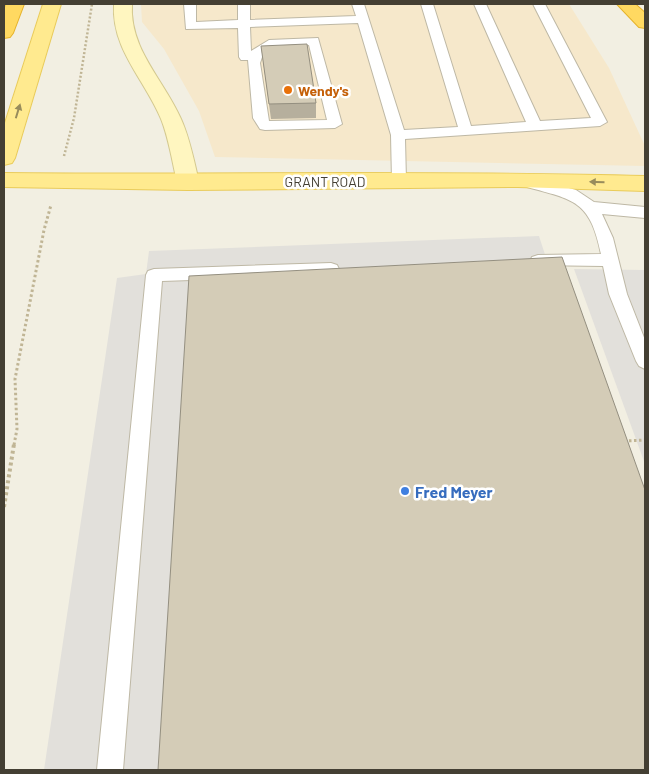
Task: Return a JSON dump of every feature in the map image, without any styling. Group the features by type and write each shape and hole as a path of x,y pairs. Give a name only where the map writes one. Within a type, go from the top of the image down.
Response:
{"highway":[{"path":"4,33 15,4"},
{"path":"626,4 645,23"}],"main road":[{"path":"4,158 52,4"},
{"name":"GRANT ROAD","path":"4,180 188,182 518,180 645,184"}],"street":[{"path":"123,4 124,29 134,53 171,118 188,182"}],"lane":[{"path":"190,4 190,26 362,19"},
{"path":"244,4 245,56"},
{"path":"358,4 398,135 399,181"},
{"path":"427,4 466,131"},
{"path":"480,4 535,126"},
{"path":"398,135 600,122 539,4"},
{"path":"314,41 335,124 265,126 260,118 254,63 257,52 269,44 314,41"},
{"path":"518,180 552,187 575,196 590,207 602,230 618,294 645,361"},
{"path":"590,207 645,212"},
{"path":"516,262 610,260"},
{"path":"110,770 154,275 350,268"}],"path":[{"path":"66,149 74,118 92,4"},
{"path":"4,507 18,429 15,379 46,224"},
{"path":"620,441 645,440"}],"shaded area":[{"path":"141,4 569,4 609,68 645,146 645,166 215,157 199,111 164,49 142,22"},
{"path":"539,236 550,270 160,770 44,770 117,278 146,274 149,251"},
{"path":"574,269 645,270 645,464"}],"building":[{"name":"Wendy's","path":"307,44 316,103 269,104 261,46"},
{"name":"Fred Meyer","path":"562,257 645,490 645,770 158,770 189,276"}],"place":[{"name":"Wendy's","path":"288,90"},
{"name":"Fred Meyer","path":"405,491"}]}
